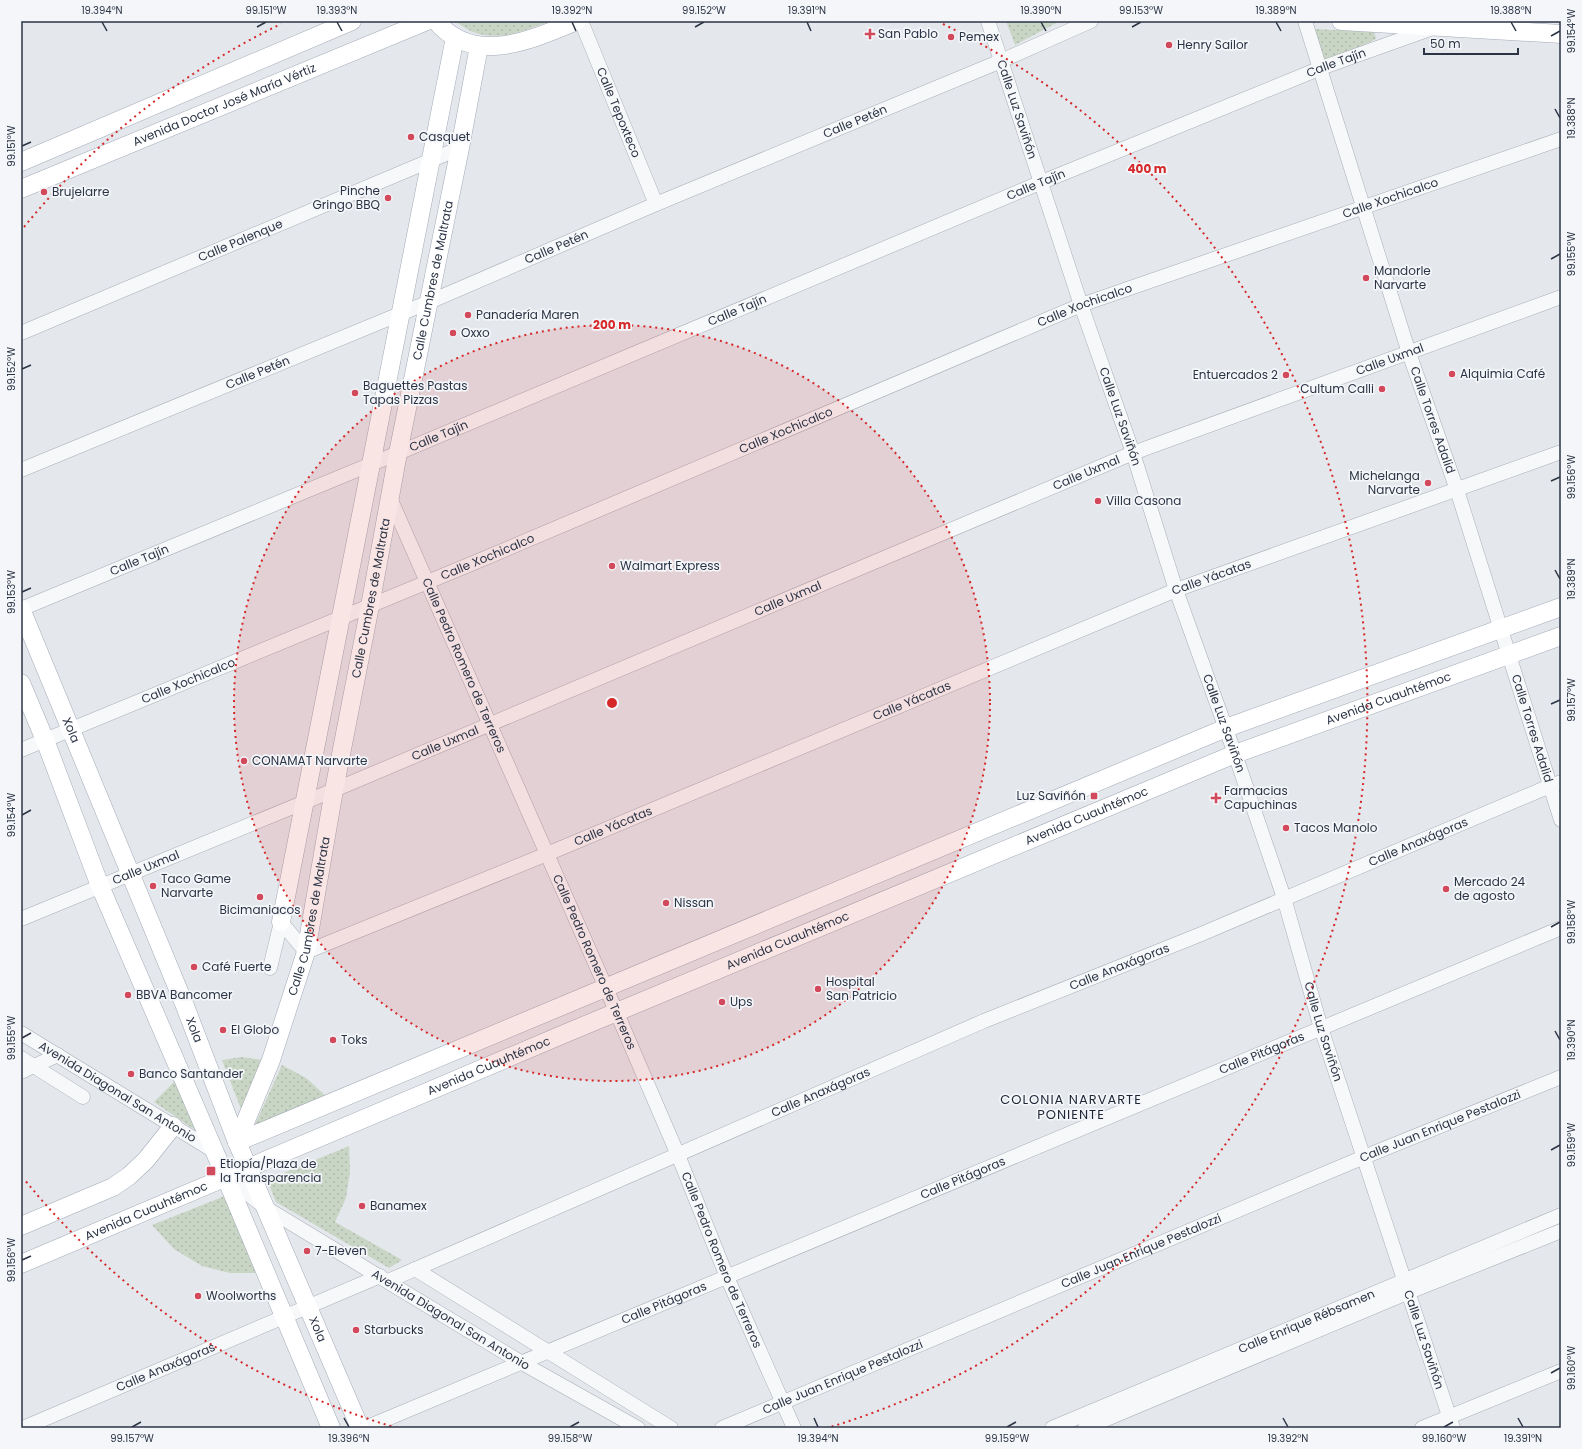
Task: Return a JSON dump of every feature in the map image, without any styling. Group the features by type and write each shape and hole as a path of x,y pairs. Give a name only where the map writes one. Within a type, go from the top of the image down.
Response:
{"main road":[{"path":"21,162 352,21"},
{"name":"Avenida Doctor José María Vértiz","path":"21,189 428,21"},
{"path":"436,21 443,30 455,37 479,46 506,46 525,41 577,21"},
{"path":"1342,21 1561,34"},
{"name":"Calle Cumbres de Maltrata","path":"282,922 455,37"},
{"name":"Calle Cumbres de Maltrata","path":"237,1142 271,1060 306,952 334,790 398,453 460,148 479,46"},
{"path":"237,1142 1226,728 1561,607"},
{"name":"Xola","path":"21,609 185,1006 237,1142 360,1428"},
{"name":"Avenida Cuauhtémoc","path":"21,1264 1235,754 1561,636"},
{"path":"21,683 45,740 100,886 226,1178 331,1428"},
{"path":"21,1226 113,1187 129,1176 146,1160 173,1126"}],"street":[{"name":"Calle Tepoxteco","path":"581,21 656,204"},
{"name":"Calle Luz Saviñón","path":"988,21 1042,182 1081,305 1133,453 1176,590 1226,728 1284,898 1321,1028 1451,1422"},
{"name":"Calle Petén","path":"21,470 429,302 656,204 1001,61 1091,21"},
{"name":"Calle Torres Adalid","path":"1305,21 1321,68 1409,353 1457,490 1501,629 1556,784 1561,820"},
{"name":"Calle Tajín","path":"21,609 372,464 1042,182 1321,68 1435,27 1456,21"},
{"name":"Calle Xochicalco","path":"21,750 342,618 1081,305 1561,139"},
{"name":"Calle Palenque","path":"21,332 430,162 460,148"},
{"name":"Calle Uxmal","path":"21,919 334,790 1133,453 1561,297"},
{"name":"Calle Yácatas","path":"306,952 547,854 1176,590 1561,452"},
{"name":"Calle Pedro Romero de Terreros","path":"390,498 617,1013 678,1155 727,1277 794,1428"},
{"name":"Calle Anaxágoras","path":"23,1428 308,1307 414,1269 984,1021 1199,934 1556,784"},
{"path":"282,922 306,952"},
{"name":"Calle Cumbres de Maltrata","path":"270,968 282,922"},
{"name":"Calle Pitágoras","path":"365,1428 1561,928"},
{"name":"Avenida Diagonal San Antonio","path":"21,1033 214,1151"},
{"path":"21,1072 58,1055"},
{"name":"Avenida Diagonal San Antonio","path":"21,1058 83,1097"},
{"name":"Calle Juan Enrique Pestalozzi","path":"722,1428 1364,1157 1561,1077"},
{"name":"Avenida Diagonal San Antonio","path":"226,1178 266,1208 522,1363 638,1428"},
{"name":"Calle Enrique Rébsamen","path":"1085,1428 1407,1286 1561,1215"},
{"name":"Calle Enrique Rébsamen","path":"1052,1428 1407,1286 1561,1231"},
{"name":"Avenida Diagonal San Antonio","path":"414,1269 671,1428"},
{"path":"1422,1428 1451,1422 1561,1371"}],"green space":[{"path":"454,21 551,21 512,34 493,36 473,32"},
{"path":"1006,21 1060,21 1015,45"},
{"path":"1315,29 1374,32 1376,39 1324,64"},
{"path":"241,1057 264,1060 243,1114 222,1060"},
{"path":"282,1065 306,1078 326,1096 253,1129"},
{"path":"178,1078 201,1134 154,1102"},
{"path":"349,1146 350,1172 346,1198 335,1222 402,1260 389,1268 276,1202 267,1180"},
{"path":"225,1196 258,1273 230,1273 202,1266 174,1249 152,1225"}],"place":[{"name":"San Pablo","path":"870,34"},
{"name":"Pemex","path":"951,37"},
{"name":"Henry Sailor","path":"1169,45"},
{"name":"Casquet","path":"411,137"},
{"name":"Brujelarre","path":"44,192"},
{"name":"Pinche Gringo BBQ","path":"388,198"},
{"name":"Mandorle Narvarte","path":"1366,278"},
{"name":"Panadería Maren","path":"468,315"},
{"name":"Oxxo","path":"453,333"},
{"name":"Alquimia Café","path":"1452,374"},
{"name":"Entuercados 2","path":"1286,375"},
{"name":"Cultum Calli","path":"1382,389"},
{"name":"Baguettes Pastas Tapas Pizzas","path":"355,393"},
{"name":"Michelanga Narvarte","path":"1428,483"},
{"name":"Villa Casona","path":"1098,501"},
{"name":"Walmart Express","path":"612,566"},
{"name":"CONAMAT Narvarte","path":"244,761"},
{"name":"Luz Saviñón","path":"1094,796"},
{"name":"Farmacias Capuchinas","path":"1216,798"},
{"name":"Tacos Manolo","path":"1286,828"},
{"name":"Taco Game Narvarte","path":"153,886"},
{"name":"Mercado 24 de agosto","path":"1446,889"},
{"name":"Bicimaniacos","path":"260,897"},
{"name":"Nissan","path":"666,903"},
{"name":"Café Fuerte","path":"194,967"},
{"name":"Hospital San Patricio","path":"818,989"},
{"name":"BBVA Bancomer","path":"128,995"},
{"name":"Ups","path":"722,1002"},
{"name":"El Globo","path":"223,1030"},
{"name":"Toks","path":"333,1040"},
{"name":"Banco Santander","path":"131,1074"},
{"name":"Etiopía/Plaza de la Transparencia","path":"211,1171"},
{"name":"Banamex","path":"362,1206"},
{"name":"7-Eleven","path":"307,1251"},
{"name":"Woolworths","path":"198,1296"},
{"name":"Starbucks","path":"356,1330"}],"district":[{"name":"COLONIA NARVARTE PONIENTE","path":"1071,1106"}]}
